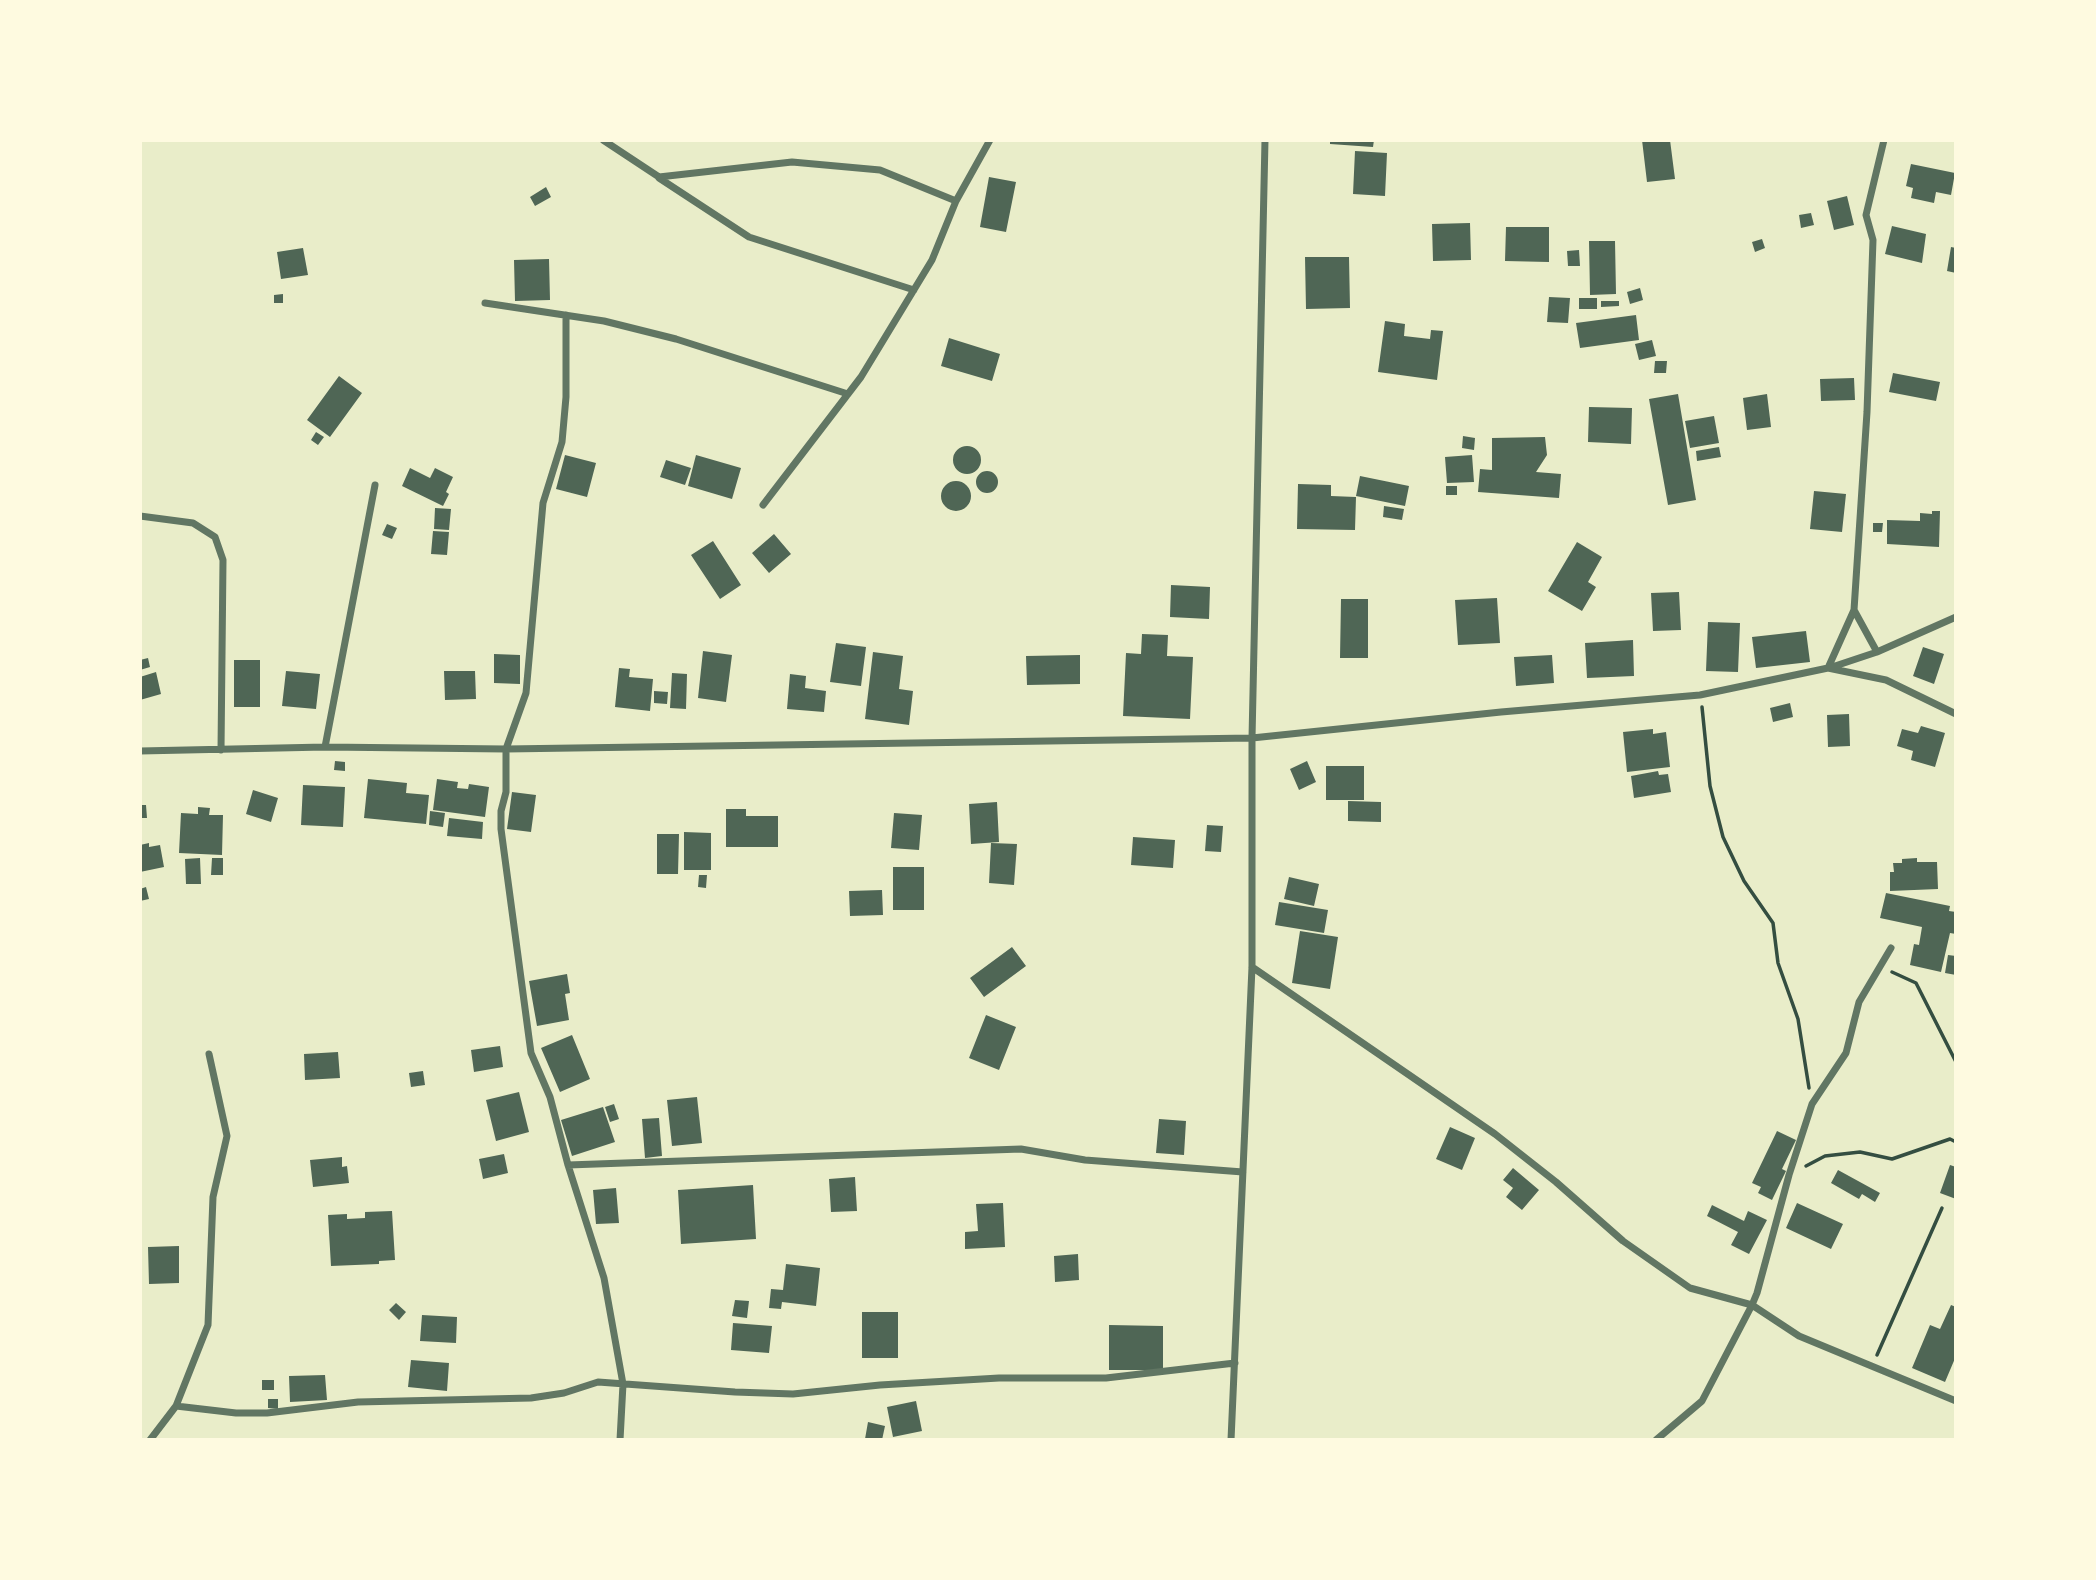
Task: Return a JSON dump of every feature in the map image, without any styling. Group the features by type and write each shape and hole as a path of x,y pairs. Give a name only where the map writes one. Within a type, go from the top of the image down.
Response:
{"street":[{"path":"603,140 749,237 914,290"},
{"path":"763,505 861,377 932,260 956,201 990,140"},
{"path":"1231,1440 1252,967 1252,738 1265,140"},
{"path":"1828,668 1854,610 1868,398 1873,240 1866,215 1884,140"},
{"path":"659,177 792,162 880,170 956,201"},
{"path":"485,303 604,321 676,339 848,394"},
{"path":"566,315 566,397 562,442 543,503 526,693 506,749 506,792 501,811 501,829 531,1053 550,1097 568,1166 604,1278 623,1384 620,1440"},
{"path":"325,747 375,485"},
{"path":"140,516 193,523 215,537 223,560 222,750"},
{"path":"1854,610 1877,652"},
{"path":"140,751 325,747 506,749 1252,738 1700,695 1828,668 1877,652 1956,617"},
{"path":"1828,668 1886,680 1956,714"},
{"path":"1656,1440 1702,1401 1752,1305 1812,1104 1846,1053 1859,1002 1891,948"},
{"path":"1252,967 1495,1134 1556,1182 1622,1241 1690,1288 1752,1305 1799,1336 1956,1401"},
{"path":"150,1440 176,1406 208,1325 213,1198 226,1136 209,1054"},
{"path":"568,1166 1021,1149 1086,1160 1243,1172"},
{"path":"176,1406 236,1413 267,1413 358,1402 531,1398 565,1393 598,1382 793,1394 880,1385 999,1378 1106,1378 1234,1363"}],"path":[{"path":"1700,695 1710,786 1723,836 1744,881 1773,923 1778,963 1798,1019 1812,1104"},
{"path":"1880,966 1916,983 1956,1062"},
{"path":"1789,1175 1825,1156 1860,1152 1892,1159 1950,1139 1956,1142"},
{"path":"1872,1367 1942,1208"}],"building":[{"path":"1330,140 1374,140 1373,147 1330,144"},
{"path":"1642,140 1670,140 1675,179 1647,182"},
{"path":"1355,151 1387,153 1385,196 1353,194"},
{"path":"1911,164 1955,173 1951,195 1936,192 1934,203 1911,198 1913,188 1906,186"},
{"path":"989,177 1016,182 1006,232 980,227"},
{"path":"546,187 551,197 535,206 530,197"},
{"path":"1847,196 1854,225 1834,230 1827,201"},
{"path":"1811,213 1814,225 1801,228 1799,215"},
{"path":"1470,223 1471,260 1433,261 1432,224"},
{"path":"1892,226 1926,234 1922,263 1885,254"},
{"path":"1506,227 1549,227 1549,262 1505,261"},
{"path":"1762,239 1765,248 1755,252 1752,242"},
{"path":"1589,241 1615,241 1616,294 1590,295"},
{"path":"1951,247 1956,248 1956,273 1947,271"},
{"path":"303,248 308,275 281,279 277,252"},
{"path":"1579,250 1580,266 1568,266 1567,251"},
{"path":"1305,257 1349,257 1350,308 1306,309"},
{"path":"549,259 550,300 515,301 514,260"},
{"path":"1640,288 1643,300 1630,304 1627,292"},
{"path":"283,294 283,303 274,303 274,295"},
{"path":"1549,297 1570,298 1568,323 1547,322"},
{"path":"1579,298 1597,298 1597,309 1579,309"},
{"path":"1601,301 1619,301 1619,306 1601,307"},
{"path":"1636,315 1639,340 1580,348 1576,323"},
{"path":"1385,321 1405,324 1404,336 1430,339 1431,330 1443,331 1437,380 1378,372"},
{"path":"949,338 1000,354 992,381 941,366"},
{"path":"1652,340 1656,356 1639,360 1635,344"},
{"path":"1655,361 1667,361 1666,373 1654,373"},
{"path":"1893,373 1940,382 1936,401 1889,392"},
{"path":"339,376 362,393 330,437 307,420"},
{"path":"1854,378 1855,400 1821,401 1820,379"},
{"path":"1678,394 1696,500 1668,505 1649,399"},
{"path":"1767,394 1771,427 1747,430 1743,398"},
{"path":"1589,407 1632,408 1631,444 1588,442"},
{"path":"1714,416 1719,443 1690,448 1685,421"},
{"path":"316,432 324,437 318,445 311,440"},
{"path":"1463,436 1475,438 1474,450 1462,448"},
{"path":"1545,437 1547,455 1536,472 1561,474 1559,498 1478,492 1480,469 1492,470 1492,438"},
{"path":"967,446 977,450 981,460 977,470 967,474 957,470 953,460 957,450"},
{"path":"1719,447 1721,457 1697,461 1696,451"},
{"path":"565,455 596,463 587,497 556,489"},
{"path":"696,455 741,468 732,499 688,486"},
{"path":"1472,455 1474,482 1447,483 1445,457"},
{"path":"666,460 691,468 685,485 660,477"},
{"path":"410,468 430,478 435,468 453,477 443,506 402,486"},
{"path":"987,471 995,474 998,482 995,490 987,493 979,490 976,482 979,474"},
{"path":"1360,476 1409,486 1405,506 1356,496"},
{"path":"956,481 967,485 971,496 967,507 956,511 945,507 941,496 945,485"},
{"path":"1298,484 1331,485 1331,496 1356,497 1355,530 1297,529"},
{"path":"1446,486 1457,486 1457,495 1446,495"},
{"path":"1814,491 1846,494 1842,532 1810,529"},
{"path":"1384,506 1404,509 1402,520 1383,517"},
{"path":"435,508 451,509 449,530 434,529"},
{"path":"1932,511 1940,511 1939,547 1887,544 1887,520 1920,521 1920,513 1932,514"},
{"path":"1873,523 1883,523 1882,532 1873,532"},
{"path":"387,524 397,528 392,539 382,535"},
{"path":"433,531 449,532 447,555 431,554"},
{"path":"774,534 791,554 769,573 752,553"},
{"path":"713,541 741,585 720,599 691,555"},
{"path":"1577,542 1602,557 1588,582 1596,587 1582,611 1548,591"},
{"path":"1171,585 1210,587 1209,619 1170,617"},
{"path":"1679,592 1681,630 1653,631 1651,593"},
{"path":"1497,598 1500,643 1458,645 1455,600"},
{"path":"1341,599 1368,599 1368,658 1340,658"},
{"path":"1708,622 1740,623 1738,672 1706,671"},
{"path":"1806,631 1810,662 1756,668 1752,637"},
{"path":"1142,634 1168,635 1167,656 1193,657 1190,719 1123,716 1126,653 1141,654"},
{"path":"1633,640 1634,676 1587,678 1585,643"},
{"path":"836,643 866,647 861,686 830,682"},
{"path":"1923,647 1944,654 1934,684 1913,676"},
{"path":"703,651 732,655 726,702 698,698"},
{"path":"873,652 903,656 899,689 913,691 909,725 865,719"},
{"path":"494,654 520,655 520,684 494,683"},
{"path":"1080,655 1080,684 1027,685 1026,656"},
{"path":"1552,655 1554,683 1516,686 1514,657"},
{"path":"148,658 150,667 140,670 140,660"},
{"path":"234,660 260,660 260,707 234,707"},
{"path":"619,668 630,669 629,677 653,679 650,711 615,707"},
{"path":"286,671 320,674 316,709 282,706"},
{"path":"444,671 475,671 476,699 445,700"},
{"path":"156,672 161,694 140,700 140,677"},
{"path":"672,673 687,674 686,709 670,708"},
{"path":"790,674 806,676 805,688 826,691 824,712 787,709"},
{"path":"654,691 668,692 667,704 654,703"},
{"path":"1790,703 1793,717 1773,722 1770,708"},
{"path":"1849,714 1850,746 1828,747 1827,715"},
{"path":"1921,726 1945,733 1935,767 1911,760 1913,751 1897,746 1902,729 1918,733"},
{"path":"1653,729 1653,734 1666,732 1670,767 1627,772 1623,732"},
{"path":"335,761 345,762 345,771 334,770"},
{"path":"1307,761 1316,782 1299,790 1290,769"},
{"path":"1326,766 1364,766 1364,800 1326,800"},
{"path":"1658,771 1659,775 1668,774 1671,792 1634,798 1631,776"},
{"path":"368,779 407,783 406,793 429,795 426,824 364,818"},
{"path":"437,779 458,782 457,788 468,789 469,784 489,787 485,817 433,810"},
{"path":"303,785 345,787 343,827 301,825"},
{"path":"253,790 278,798 271,822 246,814"},
{"path":"512,792 536,795 531,832 507,829"},
{"path":"1348,801 1381,802 1381,822 1348,821"},
{"path":"997,802 999,842 971,844 969,804"},
{"path":"140,805 146,805 147,818 140,818"},
{"path":"198,807 210,808 209,815 223,815 222,855 179,853 181,813 198,814"},
{"path":"726,809 746,809 746,816 778,816 778,847 726,847"},
{"path":"430,811 445,813 443,827 429,825"},
{"path":"894,813 922,815 919,850 891,848"},
{"path":"449,818 483,822 482,839 447,836"},
{"path":"1207,825 1223,826 1221,852 1205,851"},
{"path":"684,832 711,833 711,870 684,870"},
{"path":"657,834 679,834 678,874 657,874"},
{"path":"1133,837 1175,840 1173,868 1131,865"},
{"path":"149,843 149,847 160,845 164,867 140,872 140,845"},
{"path":"991,843 1017,844 1014,885 989,883"},
{"path":"200,858 201,884 186,884 185,859"},
{"path":"212,858 223,858 223,875 211,875"},
{"path":"1917,858 1917,862 1937,862 1938,889 1890,891 1893,863"},
{"path":"893,867 924,867 924,910 893,910"},
{"path":"699,875 707,875 706,888 698,887"},
{"path":"1289,877 1319,884 1314,906 1284,899"},
{"path":"146,887 149,899 140,901 140,889"},
{"path":"882,890 883,915 850,916 849,891"},
{"path":"1886,893 1950,906 1949,911 1956,912 1956,934 1950,933 1941,972 1910,965 1914,944 1919,945 1922,927 1880,918"},
{"path":"1279,902 1328,910 1324,933 1275,925"},
{"path":"1300,931 1338,937 1330,989 1292,983"},
{"path":"1012,947 1026,966 984,997 970,978"},
{"path":"1948,955 1956,956 1956,975 1945,973"},
{"path":"567,974 570,993 565,994 569,1020 537,1026 529,981"},
{"path":"986,1015 1016,1027 999,1070 969,1058"},
{"path":"572,1035 590,1079 560,1092 541,1048"},
{"path":"500,1046 503,1067 474,1072 471,1050"},
{"path":"338,1052 340,1078 305,1080 304,1054"},
{"path":"423,1071 425,1085 411,1087 409,1073"},
{"path":"519,1092 529,1132 496,1141 486,1100"},
{"path":"697,1097 702,1143 672,1146 667,1100"},
{"path":"614,1104 619,1119 610,1122 605,1107"},
{"path":"603,1107 615,1142 572,1156 561,1120"},
{"path":"659,1118 662,1156 645,1158 642,1119"},
{"path":"1159,1119 1186,1121 1184,1155 1156,1153"},
{"path":"1450,1127 1475,1138 1462,1170 1436,1159"},
{"path":"1777,1131 1796,1140 1782,1169 1786,1171 1772,1200 1758,1193 1761,1187 1752,1183"},
{"path":"504,1154 508,1173 483,1179 479,1159"},
{"path":"342,1157 342,1167 347,1166 349,1183 313,1187 310,1160"},
{"path":"1950,1165 1956,1167 1956,1199 1940,1193"},
{"path":"1513,1168 1539,1190 1522,1210 1506,1197 1513,1188 1503,1180"},
{"path":"1838,1170 1880,1193 1875,1202 1862,1194 1859,1199 1831,1183"},
{"path":"855,1177 857,1211 831,1212 829,1179"},
{"path":"753,1185 756,1239 681,1244 678,1190"},
{"path":"616,1188 619,1223 596,1224 593,1190"},
{"path":"1003,1203 1005,1247 965,1249 965,1232 978,1231 976,1204"},
{"path":"1797,1203 1843,1224 1831,1249 1786,1228"},
{"path":"1712,1205 1744,1221 1748,1211 1767,1220 1749,1254 1731,1245 1738,1232 1707,1216"},
{"path":"392,1211 395,1260 379,1261 379,1264 331,1266 328,1215 347,1214 347,1219 365,1218 365,1212"},
{"path":"179,1246 179,1283 149,1284 148,1247"},
{"path":"1078,1254 1079,1280 1055,1282 1054,1256"},
{"path":"786,1264 820,1268 816,1306 782,1302 781,1309 769,1308 771,1289 783,1290"},
{"path":"735,1300 749,1301 747,1318 732,1316"},
{"path":"396,1303 406,1312 399,1320 389,1310"},
{"path":"1951,1305 1956,1307 1956,1356 1945,1382 1912,1368 1930,1325 1940,1329"},
{"path":"862,1312 898,1312 898,1358 862,1358"},
{"path":"422,1315 457,1317 456,1343 420,1341"},
{"path":"733,1323 772,1326 769,1353 731,1350"},
{"path":"1109,1325 1163,1326 1163,1370 1109,1370"},
{"path":"411,1360 449,1363 447,1391 408,1387"},
{"path":"325,1375 327,1400 290,1402 289,1376"},
{"path":"262,1380 274,1380 274,1390 262,1390"},
{"path":"268,1399 278,1399 278,1409 268,1408"},
{"path":"916,1401 922,1431 893,1437 887,1407"},
{"path":"868,1422 885,1426 882,1440 865,1439"}]}
